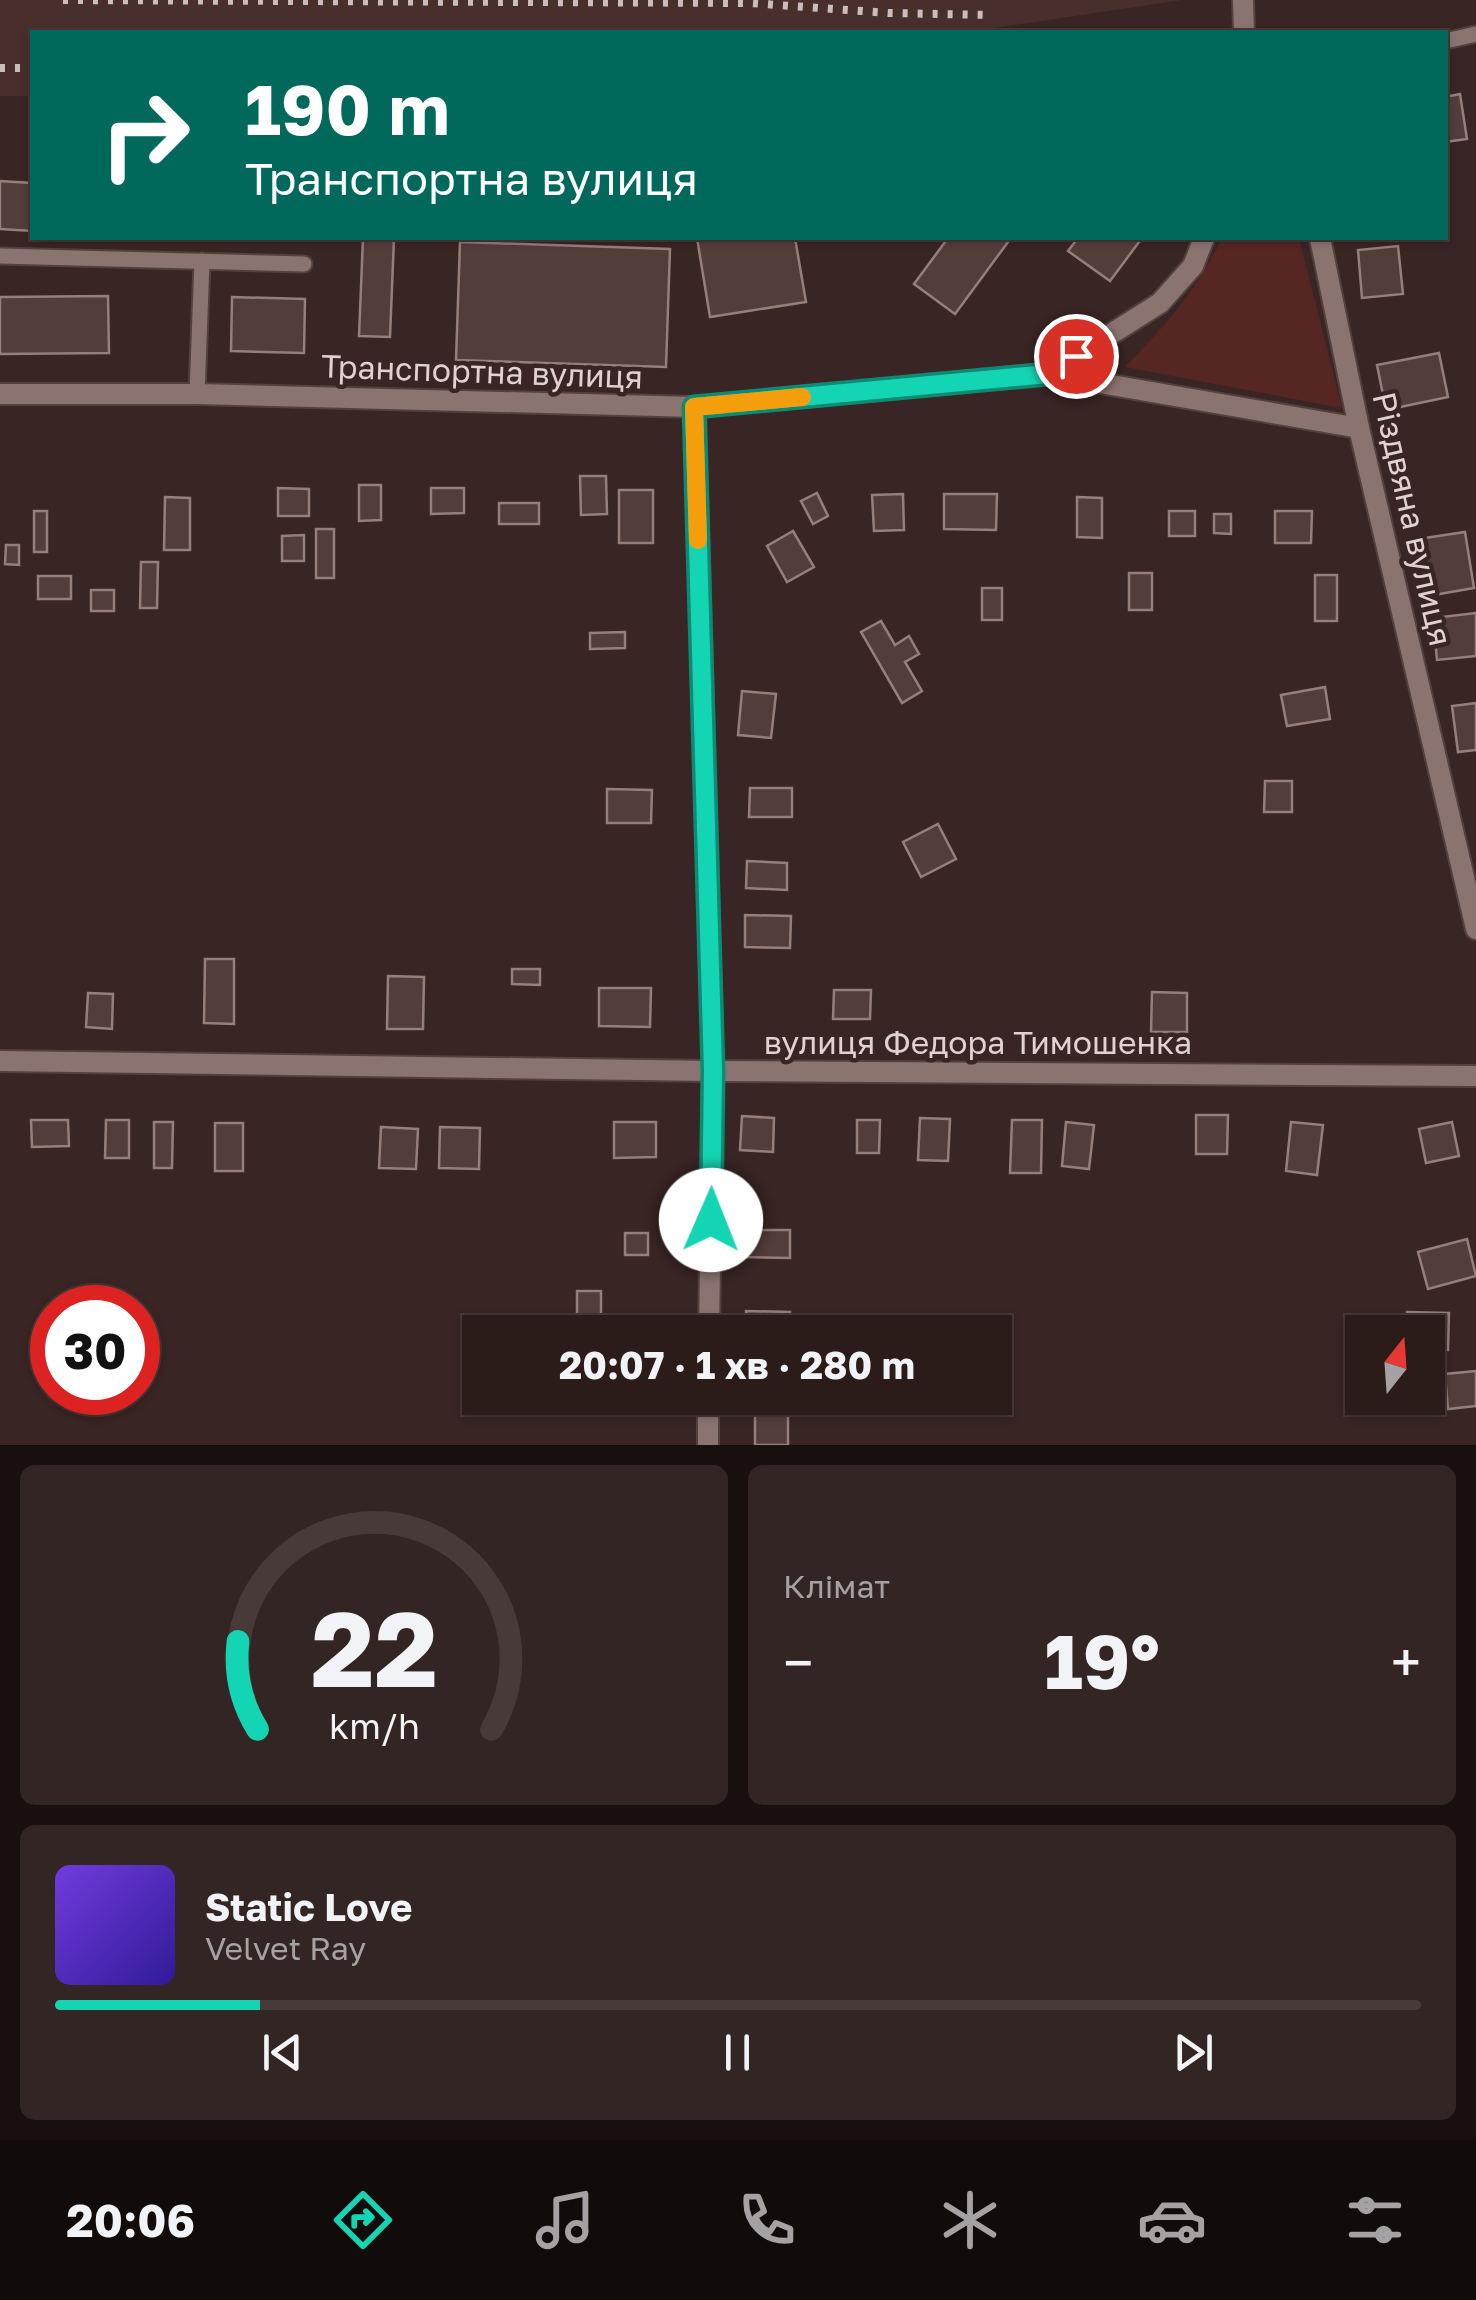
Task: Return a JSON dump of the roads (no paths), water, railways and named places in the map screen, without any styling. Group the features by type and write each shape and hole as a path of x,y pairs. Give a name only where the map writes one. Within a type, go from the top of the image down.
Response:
{"street":[{"path":"1243,0 1244,30"},
{"name":"Транспортна вулиця","path":"0,394 196,394 694,407 1048,374 1160,303 1193,266 1203,240"},
{"name":"Різдвяна вулиця","path":"1320,240 1359,428 1476,930"},
{"path":"1048,374 1359,428"},
{"path":"694,407 713,1071 710,1315"},
{"name":"вулиця Федора Тимошенка","path":"0,1062 1476,1076"},
{"path":"708,1415 708,1445"}],"lane":[{"path":"1448,40 1476,34"},
{"path":"0,256 304,264"},
{"path":"196,394 202,261"}],"railway":[{"path":"63,0 750,3 889,13 989,15"},
{"path":"0,68 30,68"}]}
